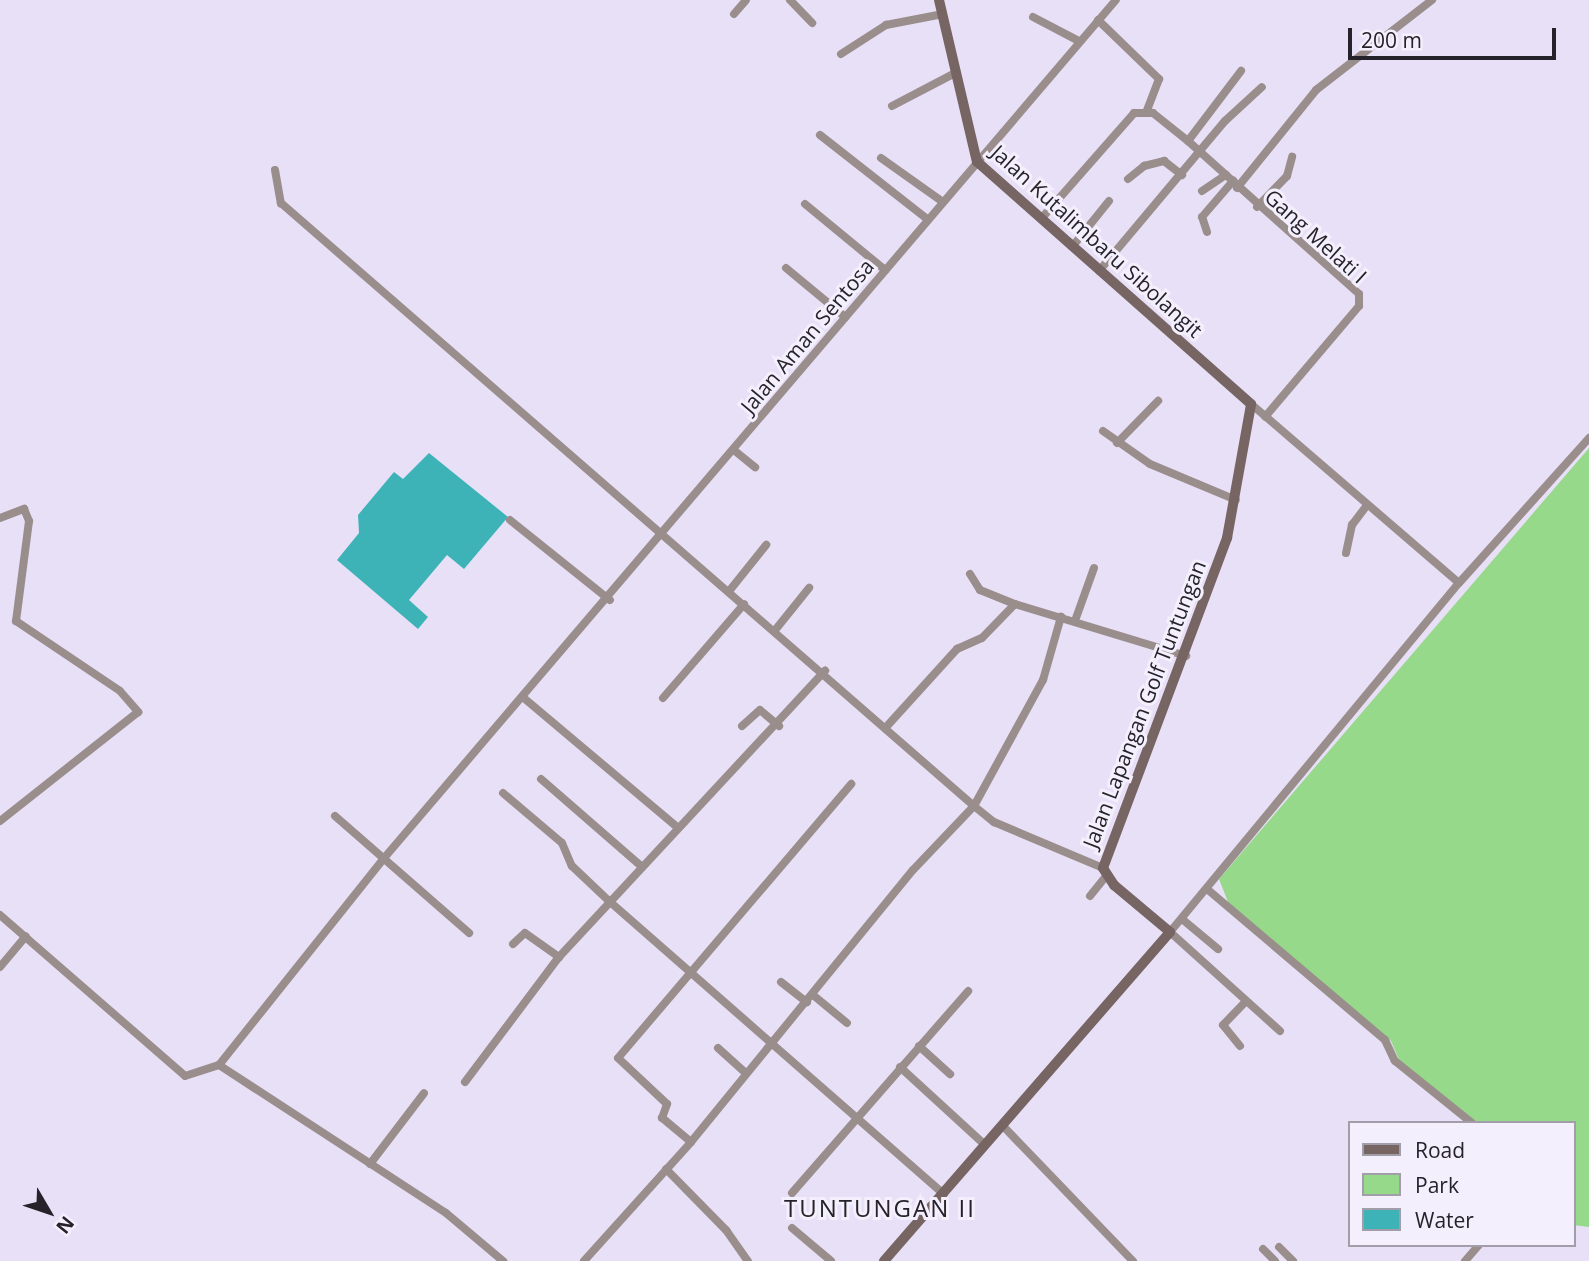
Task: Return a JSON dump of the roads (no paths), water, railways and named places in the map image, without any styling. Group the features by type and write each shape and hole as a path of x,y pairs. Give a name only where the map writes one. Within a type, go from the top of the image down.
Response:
{"street":[{"path":"734,14 746,0"},
{"path":"790,0 812,23"},
{"name":"Jalan Kutalimbaru Sibolangit","path":"939,0 977,162 1251,404"},
{"name":"Jalan Aman Sentosa","path":"219,1065 385,857 610,600 927,219 1116,0"},
{"path":"1207,232 1202,217 1316,90 1432,0"},
{"path":"841,54 886,24 943,14"},
{"path":"1033,17 1079,41"},
{"path":"1041,219 1127,118 1147,111 1159,79 1098,20"},
{"path":"1188,141 1241,71"},
{"path":"892,106 954,73"},
{"path":"1099,271 1200,152 1262,87"},
{"name":"Gang Melati I","path":"1147,111 1188,141 1360,300 1265,417"},
{"path":"820,135 927,219"},
{"path":"1257,207 1287,176 1292,157"},
{"path":"881,158 943,202"},
{"path":"1128,179 1144,166 1164,161 1182,175"},
{"path":"275,170 281,203 744,604 888,725 974,806 994,822 1105,872 1090,896"},
{"path":"1202,191 1232,181"},
{"path":"1072,247 1109,201"},
{"path":"805,204 885,270"},
{"path":"786,268 845,317"},
{"path":"1117,443 1158,401"},
{"path":"1251,404 1459,583"},
{"name":"Jalan Lapangan Golf Tuntungan","path":"1170,932 1105,872 1187,656 1236,500 1251,404"},
{"path":"1103,431 1117,443 1236,500"},
{"path":"884,1261 1182,919 1459,583 1589,438"},
{"path":"735,451 755,467"},
{"path":"1346,553 1352,525 1367,505"},
{"path":"0,519 24,509 29,521 16,621 120,691 138,712 0,821"},
{"path":"510,520 610,600"},
{"path":"730,590 766,545"},
{"path":"1076,618 1094,568"},
{"path":"970,574 980,590 1015,604 1061,617 1076,618 1187,656"},
{"path":"776,629 809,588"},
{"path":"663,698 744,604"},
{"path":"888,725 957,649 982,638 1015,604"},
{"path":"584,1261 691,1142 913,870 974,806 1042,680 1061,617"},
{"path":"465,1082 559,957 640,865 779,726 825,671"},
{"path":"525,699 677,827"},
{"path":"742,726 760,710 779,726"},
{"path":"541,779 640,865"},
{"path":"691,1142 662,1118 667,1104 618,1061 851,784"},
{"path":"503,793 562,843 575,870 609,901 944,1194"},
{"path":"335,816 469,933"},
{"path":"1207,889 1385,1040 1395,1061 1470,1121"},
{"path":"0,915 185,1076 219,1065 446,1213 503,1261"},
{"path":"1182,919 1218,949"},
{"path":"1170,932 1280,1031"},
{"path":"513,944 525,933 559,957"},
{"path":"0,967 26,936"},
{"path":"781,982 848,1023"},
{"path":"792,1193 968,991"},
{"path":"1240,1046 1223,1025 1246,1001"},
{"path":"919,1046 950,1074"},
{"path":"718,1048 746,1073"},
{"path":"901,1067 985,1145"},
{"path":"370,1164 424,1093"},
{"path":"1002,1125 1133,1261"},
{"path":"666,1169 726,1230 748,1261"},
{"path":"792,1228 831,1261"},
{"path":"1279,1247 1293,1261"},
{"path":"1465,1261 1477,1247"},
{"path":"1264,1249 1275,1261"}],"water":[{"path":"429,453 508,517 464,569 447,555 409,600 428,617 418,629 337,560 359,533 358,515 394,472 403,479"}],"district":[{"name":"TUNTUNGAN II","path":"880,1208"}]}
